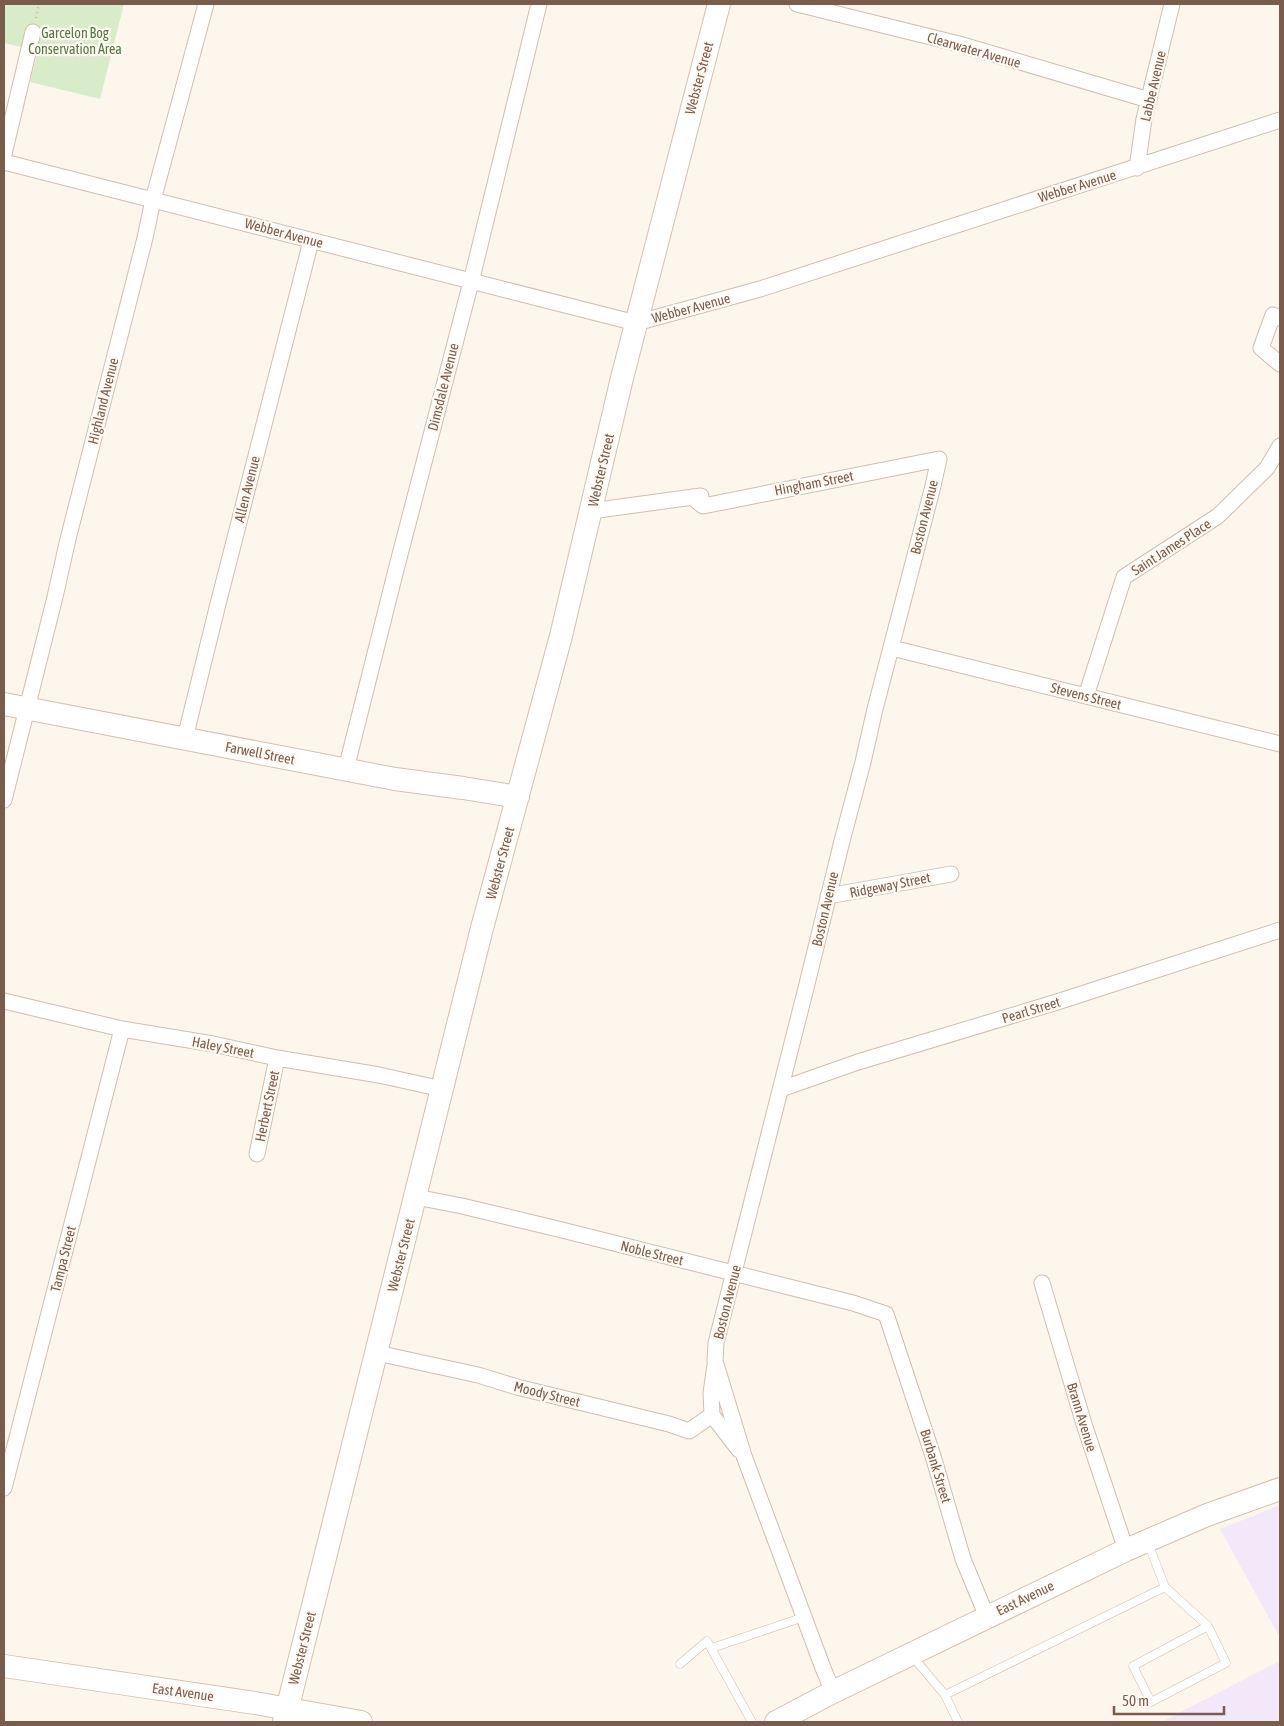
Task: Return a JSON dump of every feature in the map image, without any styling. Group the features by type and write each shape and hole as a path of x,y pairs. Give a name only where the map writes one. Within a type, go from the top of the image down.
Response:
{"main road":[{"name":"Webster Street","path":"286,1715 442,1089 561,636 622,378 719,4"},
{"name":"Farwell Street","path":"4,704 395,778 518,797"},
{"name":"East Avenue","path":"776,1722 833,1692 911,1656 1126,1550 1208,1515 1280,1489"},
{"name":"East Avenue","path":"4,1666 286,1715 362,1722"}],"street":[{"name":"Highland Avenue","path":"4,800 153,200 206,4"},
{"name":"Dimsdale Avenue","path":"346,769 471,282 539,4"},
{"name":"Clearwater Avenue","path":"797,4 959,44 1149,100"},
{"name":"Labbe Avenue","path":"1136,168 1144,119 1172,4"},
{"path":"4,154 33,32"},
{"name":"Webber Avenue","path":"4,162 66,176 311,241 636,323 760,289 1280,120"},
{"name":"Allen Avenue","path":"185,738 311,241"},
{"path":"1280,318 1272,315 1261,348 1280,364"},
{"name":"Saint James Place","path":"1086,696 1124,577 1218,516 1267,468 1280,446"},
{"name":"Hingham Street","path":"692,497 703,506 938,459"},
{"name":"Boston Avenue","path":"744,1456 712,1415 711,1393 716,1344 938,459"},
{"path":"591,511 718,493"},
{"name":"Stevens Street","path":"892,648 1280,744"},
{"name":"Ridgeway Street","path":"828,896 952,874"},
{"name":"Pearl Street","path":"781,1089 858,1062 1057,1002 1280,930"},
{"name":"Haley Street","path":"4,1001 122,1029 380,1075 442,1089"},
{"name":"Tampa Street","path":"4,1488 122,1029"},
{"name":"Herbert Street","path":"257,1154 278,1058"},
{"name":"Noble Street","path":"416,1197 558,1229 853,1303 886,1314"},
{"name":"Brann Avenue","path":"1042,1283 1084,1424 1126,1550"},
{"name":"Burbank Street","path":"886,1314 933,1456 963,1559 987,1617"},
{"name":"Moody Street","path":"377,1353 478,1375 669,1424 688,1431 712,1415"},
{"name":"Boston Avenue","path":"715,1361 744,1456 833,1692"}],"lane":[{"path":"1147,1541 1165,1587 1208,1626 1226,1663 1151,1702 1133,1666 1208,1626"},
{"path":"945,1695 1165,1587"},
{"path":"712,1648 804,1617"},
{"path":"680,1664 707,1641 752,1722"},
{"path":"911,1656 945,1695 958,1722"}],"shaded area":[{"path":"1280,1505 1280,1638 1220,1529"},
{"path":"1280,1661 1280,1722 1161,1722"}],"green space":[{"name":"Garcelon Bog Conservation Area","path":"4,4 124,4 100,99 30,82 38,51 4,43"}]}
